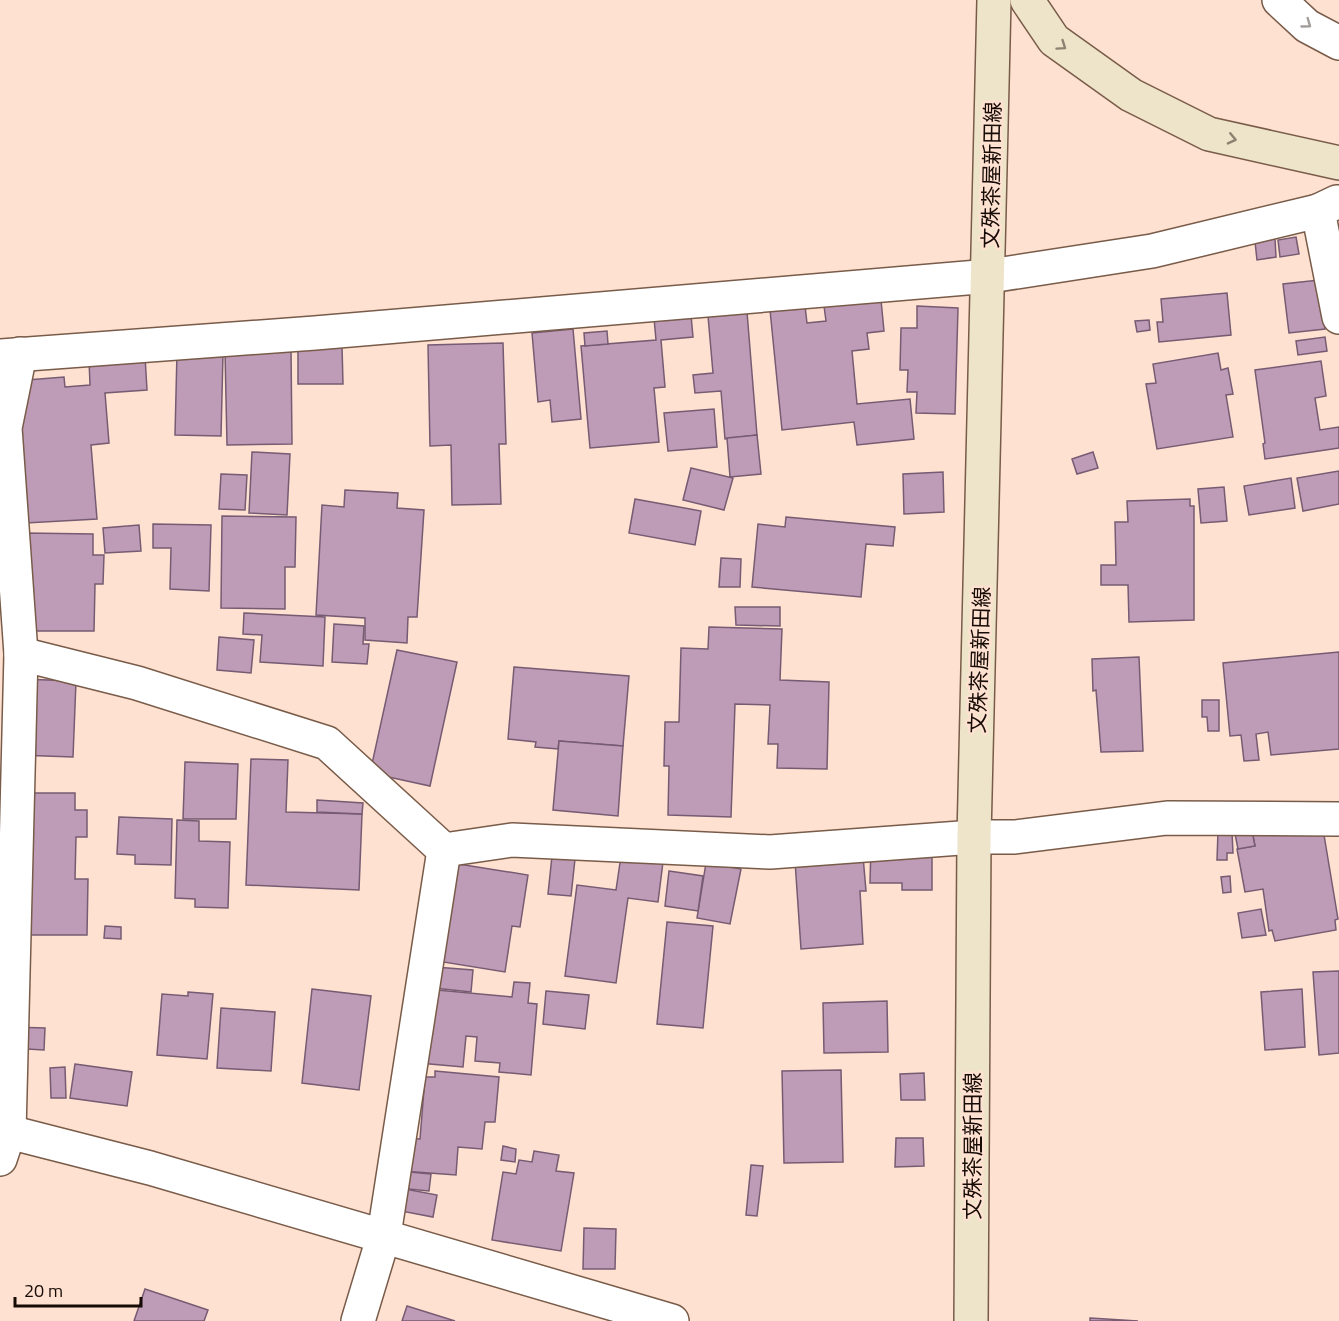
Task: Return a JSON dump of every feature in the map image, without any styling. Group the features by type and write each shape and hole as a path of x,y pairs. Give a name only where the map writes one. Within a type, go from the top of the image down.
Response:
{"main road":[{"name":"文殊茶屋新田線","path":"971,1321 974,837 990,276 994,0"},
{"path":"1027,0 1054,40 1131,95 1209,134 1339,163"}],"street":[{"path":"1279,0 1307,26 1339,44"},
{"path":"672,1321 150,1168 3,1141 21,654 5,428 10,355 315,333 990,276 1152,251 1329,206 1339,317"},
{"path":"21,654 137,683 327,743 444,850"},
{"path":"444,850 512,840 770,852 974,837 1015,837 1167,818 1339,819"},
{"path":"358,1321 384,1235 444,850"}],"building":[{"path":"1296,237 1299,254 1280,257 1278,240"},
{"path":"1275,239 1276,257 1257,260 1255,242"},
{"path":"1319,280 1325,329 1289,333 1283,284"},
{"path":"1227,293 1231,335 1159,342 1157,322 1163,322 1161,299"},
{"path":"881,300 884,331 867,333 869,349 852,351 857,404 910,399 914,439 857,445 854,422 782,430 770,310 805,306 807,323 826,321 824,306"},
{"path":"917,306 958,308 955,414 916,413 917,392 907,392 908,370 900,370 901,328 917,328"},
{"path":"747,312 757,435 725,439 721,391 695,393 693,375 713,373 708,316"},
{"path":"691,315 693,337 661,340 665,387 654,388 659,442 590,448 581,346 656,340 654,318"},
{"path":"1149,320 1150,330 1137,332 1135,321"},
{"path":"573,329 581,419 552,422 550,400 538,402 532,333"},
{"path":"607,331 608,344 585,346 584,333"},
{"path":"1325,337 1327,351 1298,355 1296,341"},
{"path":"503,343 506,444 499,444 501,504 452,505 451,445 430,446 428,345"},
{"path":"342,346 343,384 298,384 298,347"},
{"path":"291,350 292,444 227,445 225,351"},
{"path":"177,353 223,354 221,436 175,435"},
{"path":"1218,353 1221,370 1228,368 1233,394 1226,395 1233,437 1157,449 1146,384 1156,383 1153,364"},
{"path":"145,356 147,390 105,393 109,443 91,445 97,519 26,523 19,393 27,380 64,377 65,387 90,385 89,360"},
{"path":"1321,361 1326,396 1315,398 1320,430 1339,427 1339,448 1265,459 1255,370"},
{"path":"714,409 717,447 668,451 664,413"},
{"path":"757,435 761,474 730,477 727,438"},
{"path":"252,452 290,454 287,515 249,513"},
{"path":"1093,452 1098,468 1077,474 1072,459"},
{"path":"691,468 733,478 724,510 683,500"},
{"path":"1339,471 1339,504 1303,511 1297,478"},
{"path":"943,472 944,512 904,514 903,474"},
{"path":"221,474 247,475 245,510 219,509"},
{"path":"1291,478 1295,508 1249,515 1244,486"},
{"path":"1224,487 1227,521 1201,523 1198,489"},
{"path":"345,490 398,493 397,508 424,510 417,617 408,617 407,643 365,640 365,618 316,615 322,505 344,507"},
{"path":"635,499 701,511 695,545 629,533"},
{"path":"1190,499 1190,506 1194,506 1194,620 1129,622 1128,585 1101,585 1101,565 1116,565 1115,522 1128,522 1127,501"},
{"path":"222,516 296,517 295,567 285,567 285,609 221,608"},
{"path":"786,517 895,527 893,546 866,544 861,597 752,587 758,524 785,527"},
{"path":"153,524 211,525 209,591 170,589 171,548 153,548"},
{"path":"139,525 141,551 105,553 103,528"},
{"path":"25,533 93,534 93,555 104,555 103,584 95,584 94,631 26,631"},
{"path":"721,558 741,559 740,587 719,587"},
{"path":"735,607 780,607 780,626 736,625"},
{"path":"244,613 325,617 323,666 260,662 262,635 243,634"},
{"path":"334,624 364,626 363,644 369,644 367,664 332,662"},
{"path":"709,627 782,629 780,680 829,682 827,769 777,768 778,744 768,744 770,705 735,704 731,817 668,815 669,766 664,766 665,722 679,722 681,648 708,649"},
{"path":"219,637 254,640 251,673 217,670"},
{"path":"397,650 457,662 430,786 370,773"},
{"path":"1339,652 1339,749 1271,755 1268,732 1256,734 1259,760 1244,761 1241,735 1230,736 1223,663"},
{"path":"1139,657 1143,751 1101,752 1096,690 1093,691 1092,659"},
{"path":"514,667 629,676 623,746 559,741 558,749 535,747 536,742 508,739"},
{"path":"20,679 76,681 73,757 17,755"},
{"path":"1202,700 1219,700 1219,731 1208,731 1207,717 1202,717"},
{"path":"559,741 623,746 618,816 553,810"},
{"path":"251,759 288,760 286,812 362,814 359,890 246,885"},
{"path":"185,762 238,764 236,819 183,819"},
{"path":"13,793 75,793 75,810 87,810 87,837 76,837 75,879 88,879 87,935 12,935"},
{"path":"317,800 363,803 362,814 317,812"},
{"path":"1319,805 1338,919 1335,920 1336,930 1275,941 1272,930 1269,931 1263,889 1245,892 1237,849 1255,846 1249,816"},
{"path":"119,817 172,819 171,865 135,864 135,855 117,854"},
{"path":"177,820 199,821 199,841 230,842 228,908 195,907 195,899 175,898"},
{"path":"1251,826 1255,846 1238,849 1234,829"},
{"path":"1218,832 1232,832 1233,853 1227,853 1227,860 1217,860"},
{"path":"871,845 932,846 932,890 902,890 902,883 870,883"},
{"path":"552,856 575,859 571,896 548,894"},
{"path":"621,856 663,862 658,902 628,898 616,983 565,976 577,885 616,890"},
{"path":"863,856 866,891 860,891 863,944 801,949 795,861"},
{"path":"452,863 528,875 520,927 512,926 505,972 437,961"},
{"path":"706,863 741,869 730,924 697,918"},
{"path":"669,871 703,876 698,911 665,906"},
{"path":"1230,876 1231,892 1223,893 1221,877"},
{"path":"1261,909 1266,935 1242,938 1238,913"},
{"path":"667,922 713,926 703,1028 657,1024"},
{"path":"105,926 121,927 121,939 104,938"},
{"path":"435,967 473,970 471,992 434,988"},
{"path":"1339,971 1339,1053 1319,1055 1313,972"},
{"path":"514,982 530,983 528,1003 537,1004 531,1075 499,1072 500,1063 475,1061 477,1037 466,1036 463,1067 419,1063 426,989 512,997"},
{"path":"312,989 371,996 359,1090 302,1083"},
{"path":"1302,989 1305,1047 1265,1050 1261,992"},
{"path":"546,991 589,995 585,1029 543,1024"},
{"path":"188,992 213,994 207,1059 157,1055 162,994 188,996"},
{"path":"887,1001 888,1052 824,1053 823,1003"},
{"path":"221,1008 275,1012 271,1071 217,1068"},
{"path":"11,1027 45,1028 44,1050 10,1048"},
{"path":"75,1064 132,1072 127,1106 70,1098"},
{"path":"65,1067 66,1098 51,1098 50,1068"},
{"path":"841,1070 843,1162 784,1163 782,1071"},
{"path":"435,1071 499,1077 495,1122 485,1122 482,1149 458,1147 456,1175 402,1171 405,1138 420,1139 425,1077 435,1077"},
{"path":"924,1073 925,1100 901,1100 900,1074"},
{"path":"896,1138 923,1138 924,1166 895,1167"},
{"path":"503,1146 516,1149 515,1162 501,1160"},
{"path":"534,1151 559,1155 556,1171 574,1173 561,1251 492,1240 503,1172 516,1174 519,1160 532,1162"},
{"path":"751,1165 763,1166 757,1216 746,1215"},
{"path":"399,1171 431,1174 429,1191 398,1188"},
{"path":"405,1189 437,1195 433,1217 401,1211"},
{"path":"584,1228 616,1229 615,1269 583,1269"},
{"path":"145,1289 208,1310 204,1321 134,1321"},
{"path":"407,1306 455,1321 402,1321"},
{"path":"1090,1318 1138,1321 1090,1321"}]}
